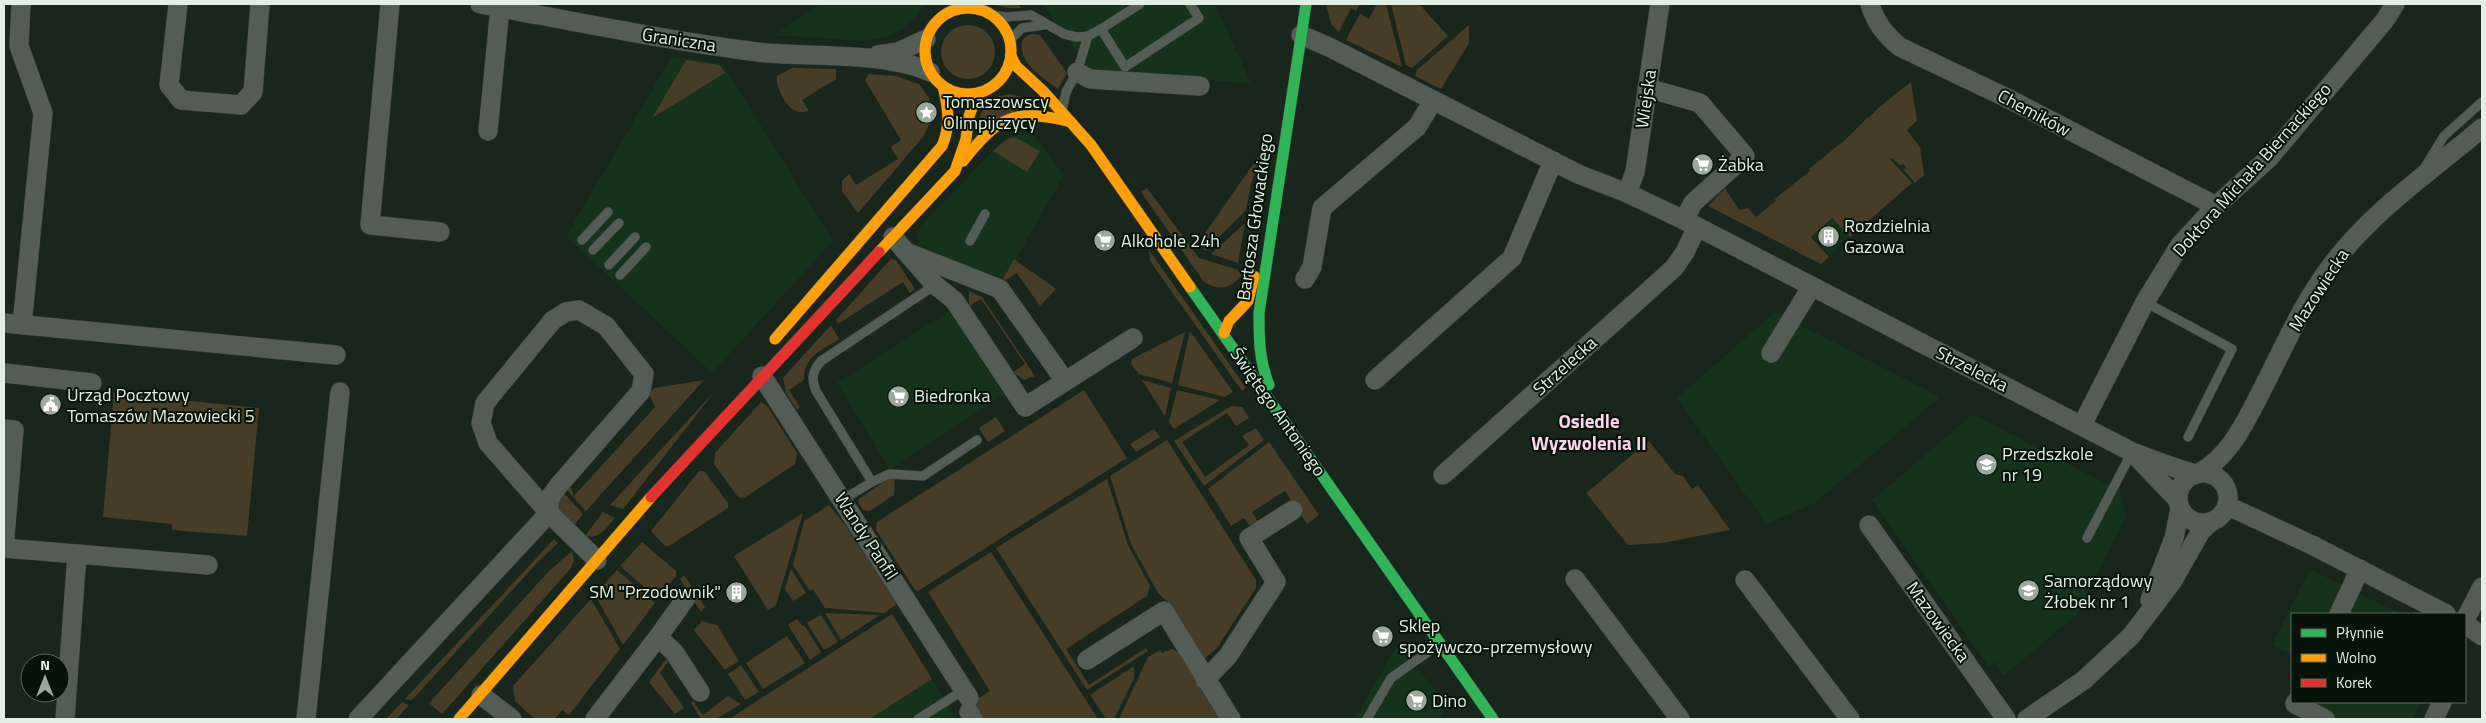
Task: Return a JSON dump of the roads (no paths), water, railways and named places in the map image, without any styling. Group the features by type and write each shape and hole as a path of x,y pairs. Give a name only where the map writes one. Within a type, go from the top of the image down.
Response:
{"street":[{"path":"21,4 19,46 44,113 13,324 336,355"},
{"path":"178,4 169,86 181,100 241,105 253,92 260,4"},
{"path":"390,4 370,225 440,232"},
{"name":"Graniczna","path":"480,4 501,6 695,43 760,52 859,58 918,66 930,72"},
{"path":"947,4 941,17 928,31 926,58 930,72 943,86 960,93 978,93 1008,87"},
{"name":"Bartosza Głowackiego","path":"1274,405 1259,351 1259,313 1280,185 1286,126 1306,4"},
{"name":"Wiejska","path":"1627,193 1635,172 1660,4"},
{"name":"Chemików","path":"1870,4 1876,21 1890,39 1900,47 2009,99 2216,206"},
{"name":"Doktora Michała Biernackiego","path":"2082,425 2145,302 2180,245 2216,206 2270,156 2385,20 2395,4"},
{"path":"941,17 960,8 972,5 991,15 1001,24 1010,40 1011,56 1005,74 992,89"},
{"path":"488,131 501,6"},
{"name":"Strzelecka","path":"1301,35 1329,47 1578,174 1627,193 1690,224 2132,452 2197,474"},
{"name":"Graniczna","path":"859,58 898,52 926,39"},
{"name":"Świętego Antoniego","path":"1011,56 1016,66 1091,145 1192,287 1235,333 1274,405 1493,719"},
{"path":"1077,72 1090,78 1200,86"},
{"path":"766,350 942,146 948,134 950,116 943,86"},
{"path":"1647,88 1700,102 1745,156 1694,203 1690,224"},
{"name":"Świętego Antoniego","path":"1023,89 1059,110"},
{"path":"955,171 966,139 969,116 978,93"},
{"path":"1304,279 1312,267 1322,208 1417,127 1433,101"},
{"path":"458,719 481,695 671,474 758,370 878,253 899,244 990,128 1002,120 1021,115 1044,114 1071,122"},
{"name":"Bartosza Głowackiego","path":"1259,313 1253,326 1235,333 1229,321 1248,301 1255,269 1266,195 1286,126"},
{"name":"Mazowiecka","path":"2197,474 2211,467 2234,439 2302,311 2330,266 2360,232 2415,183 2482,128"},
{"path":"1375,380 1512,258 1553,161"},
{"path":"875,222 899,244 935,285 954,300 1025,407 1132,338"},
{"name":"Strzelecka","path":"1443,475 1674,268 1685,252 1690,224"},
{"path":"862,238 878,253"},
{"path":"899,244 1000,288 1065,381"},
{"path":"1235,294 1245,287 1255,269"},
{"path":"1772,353 1812,286"},
{"path":"1192,287 1208,294"},
{"path":"358,719 549,513 549,499 559,485 641,391 644,374 606,326 579,310 566,312 553,320 485,403 480,423 488,443 549,513 597,560"},
{"name":"Wandy Panfil","path":"758,370 842,500 969,705"},
{"path":"4,373 92,383"},
{"path":"306,719 313,671 340,392"},
{"path":"671,474 712,413"},
{"path":"4,429 14,430 4,548 208,565"},
{"name":"Mazowiecka","path":"2227,497 2227,475 2234,439"},
{"name":"Strzelecka","path":"2132,452 2179,505"},
{"path":"2142,620 2174,538 2182,483 2197,474 2214,475 2227,497 2444,613"},
{"path":"2179,505 2192,522 2210,523 2218,520 2227,497"},
{"path":"1205,680 1228,656 1276,582 1249,538 1293,510"},
{"path":"2028,719 2084,680 2132,636 2172,582 2201,532 2210,523"},
{"name":"Mazowiecka","path":"1869,526 2006,719"},
{"path":"65,719 77,554"},
{"path":"2339,613 2360,569"},
{"path":"1575,578 1680,719"},
{"path":"1745,580 1850,719"},
{"path":"2466,620 2482,587"},
{"path":"595,719 686,598"},
{"path":"1087,660 1164,611 1205,680 1231,719"},
{"path":"2466,623 2482,636"},
{"path":"658,637 674,652 700,692"},
{"path":"481,695 512,719"},
{"path":"2296,703 2325,719"},
{"path":"2434,719 2442,703"}],"lane":[{"path":"991,15 1031,15 1064,34 1077,37 1088,36 1140,4"},
{"path":"1101,29 1125,67 1199,18 1190,4"},
{"path":"1010,40 1022,28 1044,24"},
{"path":"1059,110 1077,72 1088,36"},
{"path":"2415,183 2444,136 2482,102"},
{"path":"582,240 608,212"},
{"path":"970,241 985,214"},
{"path":"593,250 619,223"},
{"path":"609,264 635,237"},
{"path":"620,275 646,247"},
{"path":"872,482 816,391 812,381 813,371 821,361 935,285"},
{"path":"2145,302 2232,349 2188,437"},
{"path":"842,500 889,474 923,476 977,440"},
{"path":"2087,538 2132,452"},
{"path":"1367,719 1391,678 1440,644"},
{"path":"918,719 969,705"}],"place":[{"name":"Tomaszowscy Olimpijczycy","path":"927,112"},
{"name":"Żabka","path":"1702,165"},
{"name":"Rozdzielnia Gazowa","path":"1828,236"},
{"name":"Alkohole 24h","path":"1105,241"},
{"name":"Biedronka","path":"898,396"},
{"name":"Urząd Pocztowy Tomaszów Mazowiecki 5","path":"51,405"},
{"name":"Przedszkole nr 19","path":"1986,464"},
{"name":"Samorządowy Żłobek nr 1","path":"2028,591"},
{"name":"SM \"Przodownik\"","path":"737,592"},
{"name":"Sklep spożywczo-przemysłowy","path":"1383,636"},
{"name":"Dino","path":"1416,701"}],"district":[{"name":"Osiedle Wyzwolenia II","path":"1589,432"}]}
